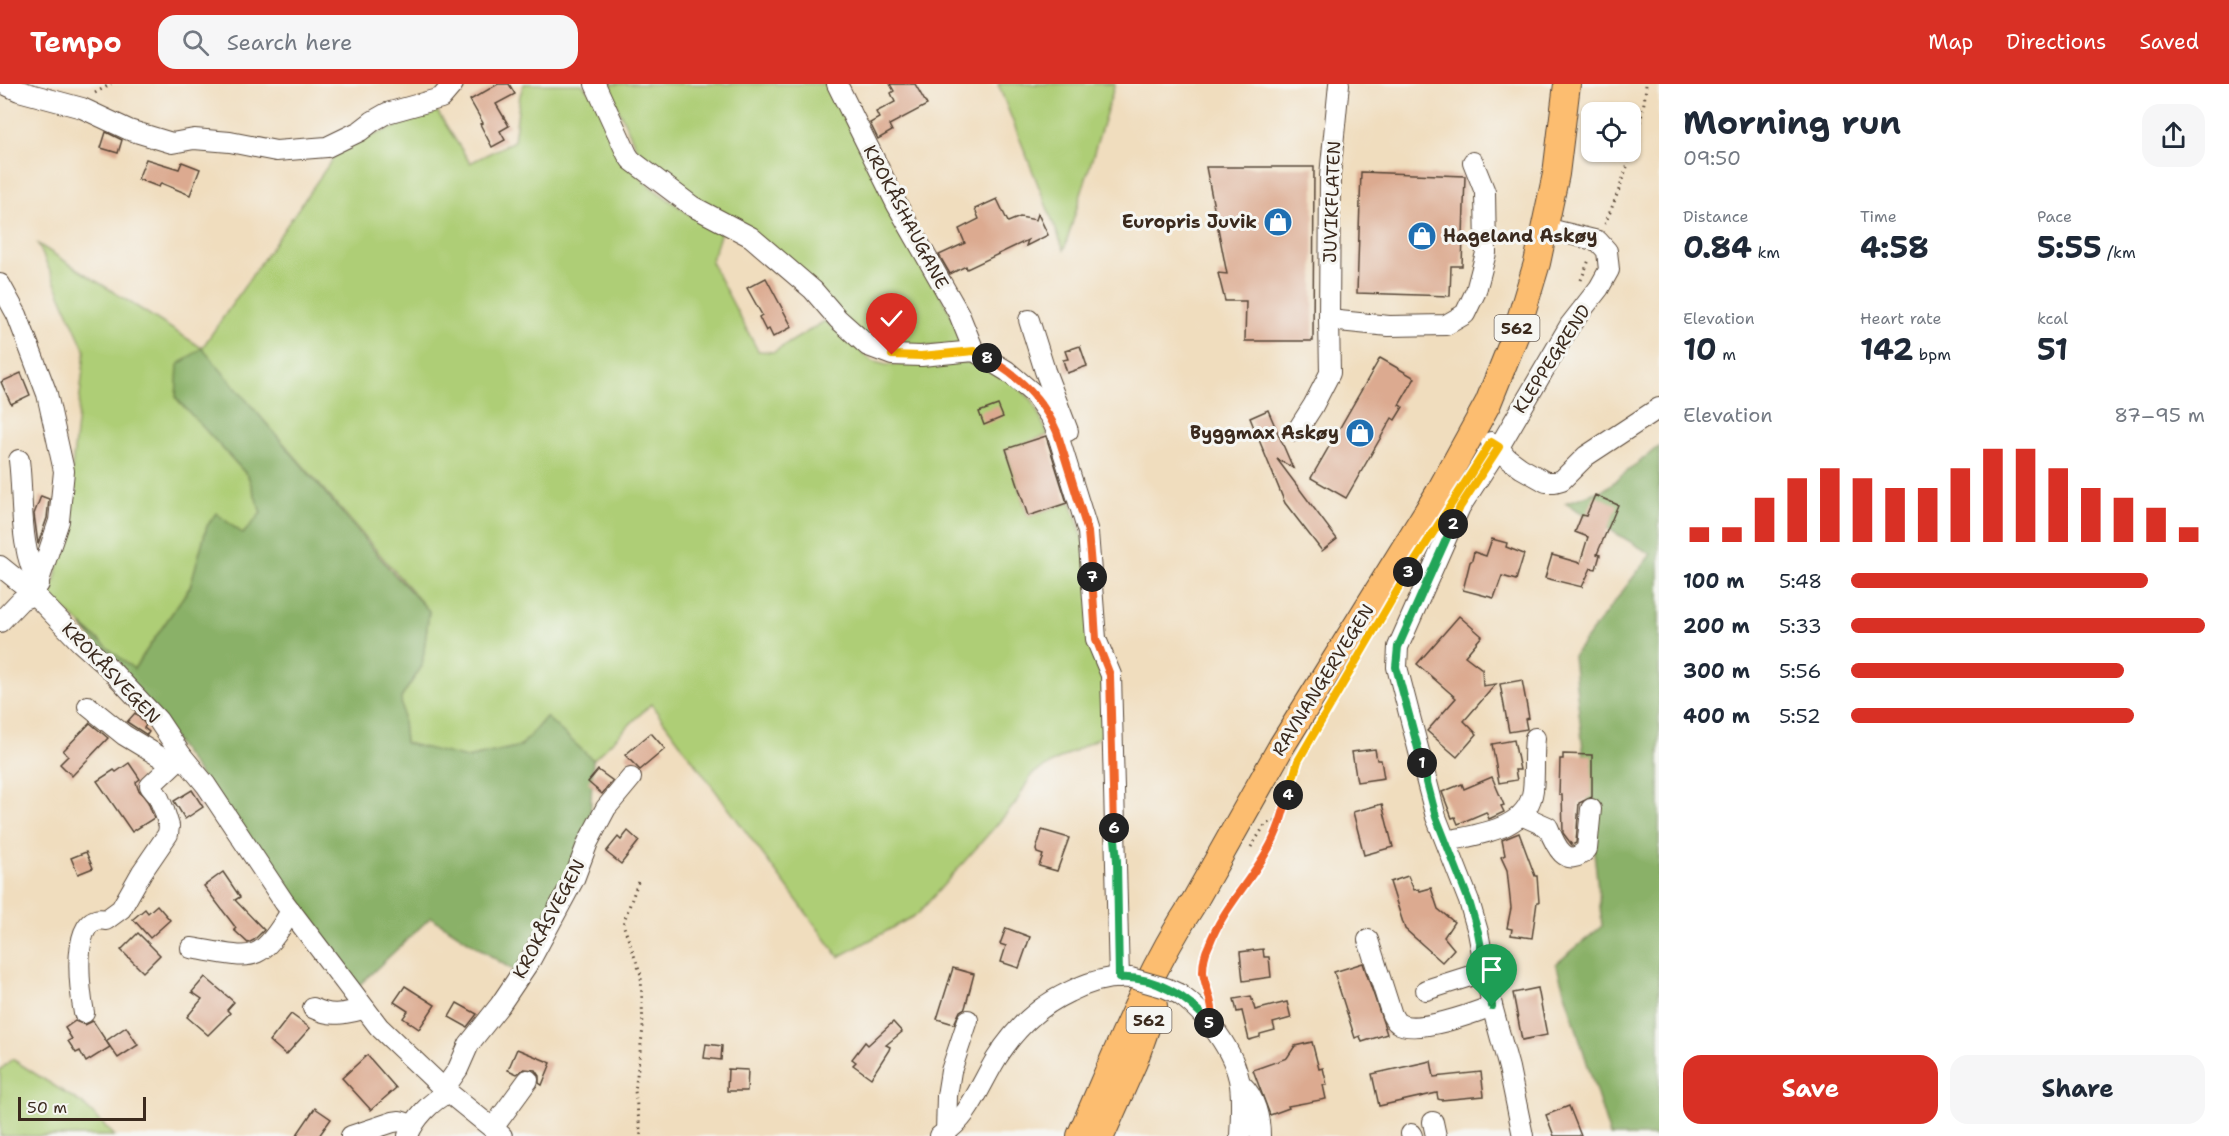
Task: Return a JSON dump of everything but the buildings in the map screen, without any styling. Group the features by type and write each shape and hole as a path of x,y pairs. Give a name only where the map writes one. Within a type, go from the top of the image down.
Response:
{"main road":[{"name":"RAVNANGERVEGEN","path":"1080,1136 1152,975 1179,926 1281,747 1438,494 1477,424 1515,336 1528,298 1556,174 1568,84"},
{"name":"RAVNANGERVEGEN","path":"1101,1136 1134,1062 1194,902"}],"street":[{"path":"4,84 26,93 82,108 129,130 172,143 194,140 230,142 276,151 327,147 354,135 387,113 441,98 453,84"},
{"path":"595,84 627,154 632,160 692,206 751,237 813,291 838,319 868,346 882,353 908,356 974,351 1007,371 1034,394 1051,418 1088,532 1096,639 1110,675 1125,978"},
{"name":"KROKÅSHAUGANE","path":"837,84 897,205 959,314 974,351"},
{"name":"JUVIKFLATEN","path":"1298,431 1330,373 1329,176 1339,84"},
{"path":"1329,320 1389,326 1446,325 1465,314 1476,291 1486,253 1485,192 1473,162"},
{"path":"1545,228 1598,241"},
{"name":"KLEPPEGREND","path":"1523,1136 1509,1068 1492,1006 1478,932 1469,901 1436,817 1396,667 1396,656 1460,507 1495,444 1570,325 1599,288 1609,270 1607,251 1598,241"},
{"path":"0,284 17,315 47,394 64,471 59,521 36,589 21,600 0,622"},
{"path":"1029,320 1069,431 1069,443 1063,456"},
{"path":"1495,444 1506,457 1521,468 1546,482 1555,482 1562,480 1586,456 1659,408"},
{"path":"19,460 25,541 36,589"},
{"name":"KROKÅSVEGEN","path":"0,566 36,589 146,706 158,720 177,760"},
{"name":"KROKÅSVEGEN","path":"88,706 124,735 177,760 206,785 291,911 379,1027 446,1091 498,1132 528,1080"},
{"path":"1447,841 1497,828 1521,815 1528,808 1533,790 1535,738"},
{"path":"84,1013 80,961 84,930 90,922 96,919 106,920 121,909 142,872 168,834 169,826 164,810 158,796 150,786 177,760"},
{"name":"KROKÅSVEGEN","path":"359,1134 400,1121 411,1130 426,1110 446,1091 469,1044 500,1005 531,959 574,879 588,842 606,808 631,778"},
{"path":"1521,815 1548,828 1558,850 1564,856 1575,856 1582,855 1587,849 1591,809"},
{"path":"191,948 232,955 254,955 272,941 291,911"},
{"path":"1368,940 1392,1015 1398,1024 1408,1026 1457,1020 1492,1006"},
{"path":"1426,990 1485,971"},
{"path":"943,1134 966,1112 1014,1033 1032,1015 1060,996 1083,986 1125,978 1166,988 1179,994 1200,1011 1210,1024 1235,1067 1239,1083 1240,1136"},
{"path":"312,1008 335,1016 365,1009"},
{"path":"943,1134 951,1071 968,1020"},
{"path":"1239,1083 1246,1089 1256,1111 1260,1136"}],"path":[{"name":"KLEPPEGREND","path":"1578,289 1621,183 1640,118 1646,84"},
{"path":"1210,1024 1212,1009 1203,973 1206,951 1219,923 1275,837 1298,761"},
{"path":"638,882 623,924 641,975 643,1028 634,1091 641,1136"}],"green space":[{"path":"524,84 582,84 596,99 633,170 648,185 688,213 721,232 711,262 758,351 774,352 825,321 872,361 886,365 970,362 1002,373 1032,400 1048,435 1006,450 1028,516 1071,502 1089,556 1106,675 1109,732 1032,774 1015,804 918,914 839,957 651,704 593,760 546,717 521,746 466,758 405,743 401,698 422,666 429,611 202,349 176,398 248,476 262,513 243,534 216,514 207,526 190,587 133,670 50,597 63,549 85,351 38,244 202,348 340,148 437,111 470,163 514,141 520,95"},
{"path":"603,84 827,84 967,344 882,349 704,209 637,149 610,91"},
{"path":"998,84 1115,84 1064,250"},
{"path":"202,348 394,574 429,611 422,666 401,698 405,743 467,758 521,746 546,717 593,760 589,840 514,971 431,917 356,988 143,697 81,626 134,669 190,587 207,526 216,513 243,534 261,513 248,476 176,398 178,365"},
{"path":"1659,446 1659,1136 1610,1136 1556,964 1602,926 1573,656 1651,554 1565,503 1605,489"},
{"path":"12,1059 83,1104 115,1136 0,1136 0,1070"}],"place":[{"name":"Europris Juvik","path":"1278,222"},
{"name":"Hageland Askøy","path":"1422,236"},
{"name":"Byggmax Askøy","path":"1360,433"}],"route":[{"path":"892,355 921,356 974,351 1020,381 1034,394 1051,418 1088,532 1096,639 1110,675 1119,978 1131,978 1151,983 1179,994 1200,1011 1210,1024 1212,1009 1203,973 1206,951 1219,923 1275,837 1298,761 1454,497 1491,442 1499,447 1460,507 1396,656 1396,667 1436,817 1469,901 1478,932 1492,1006"}]}
